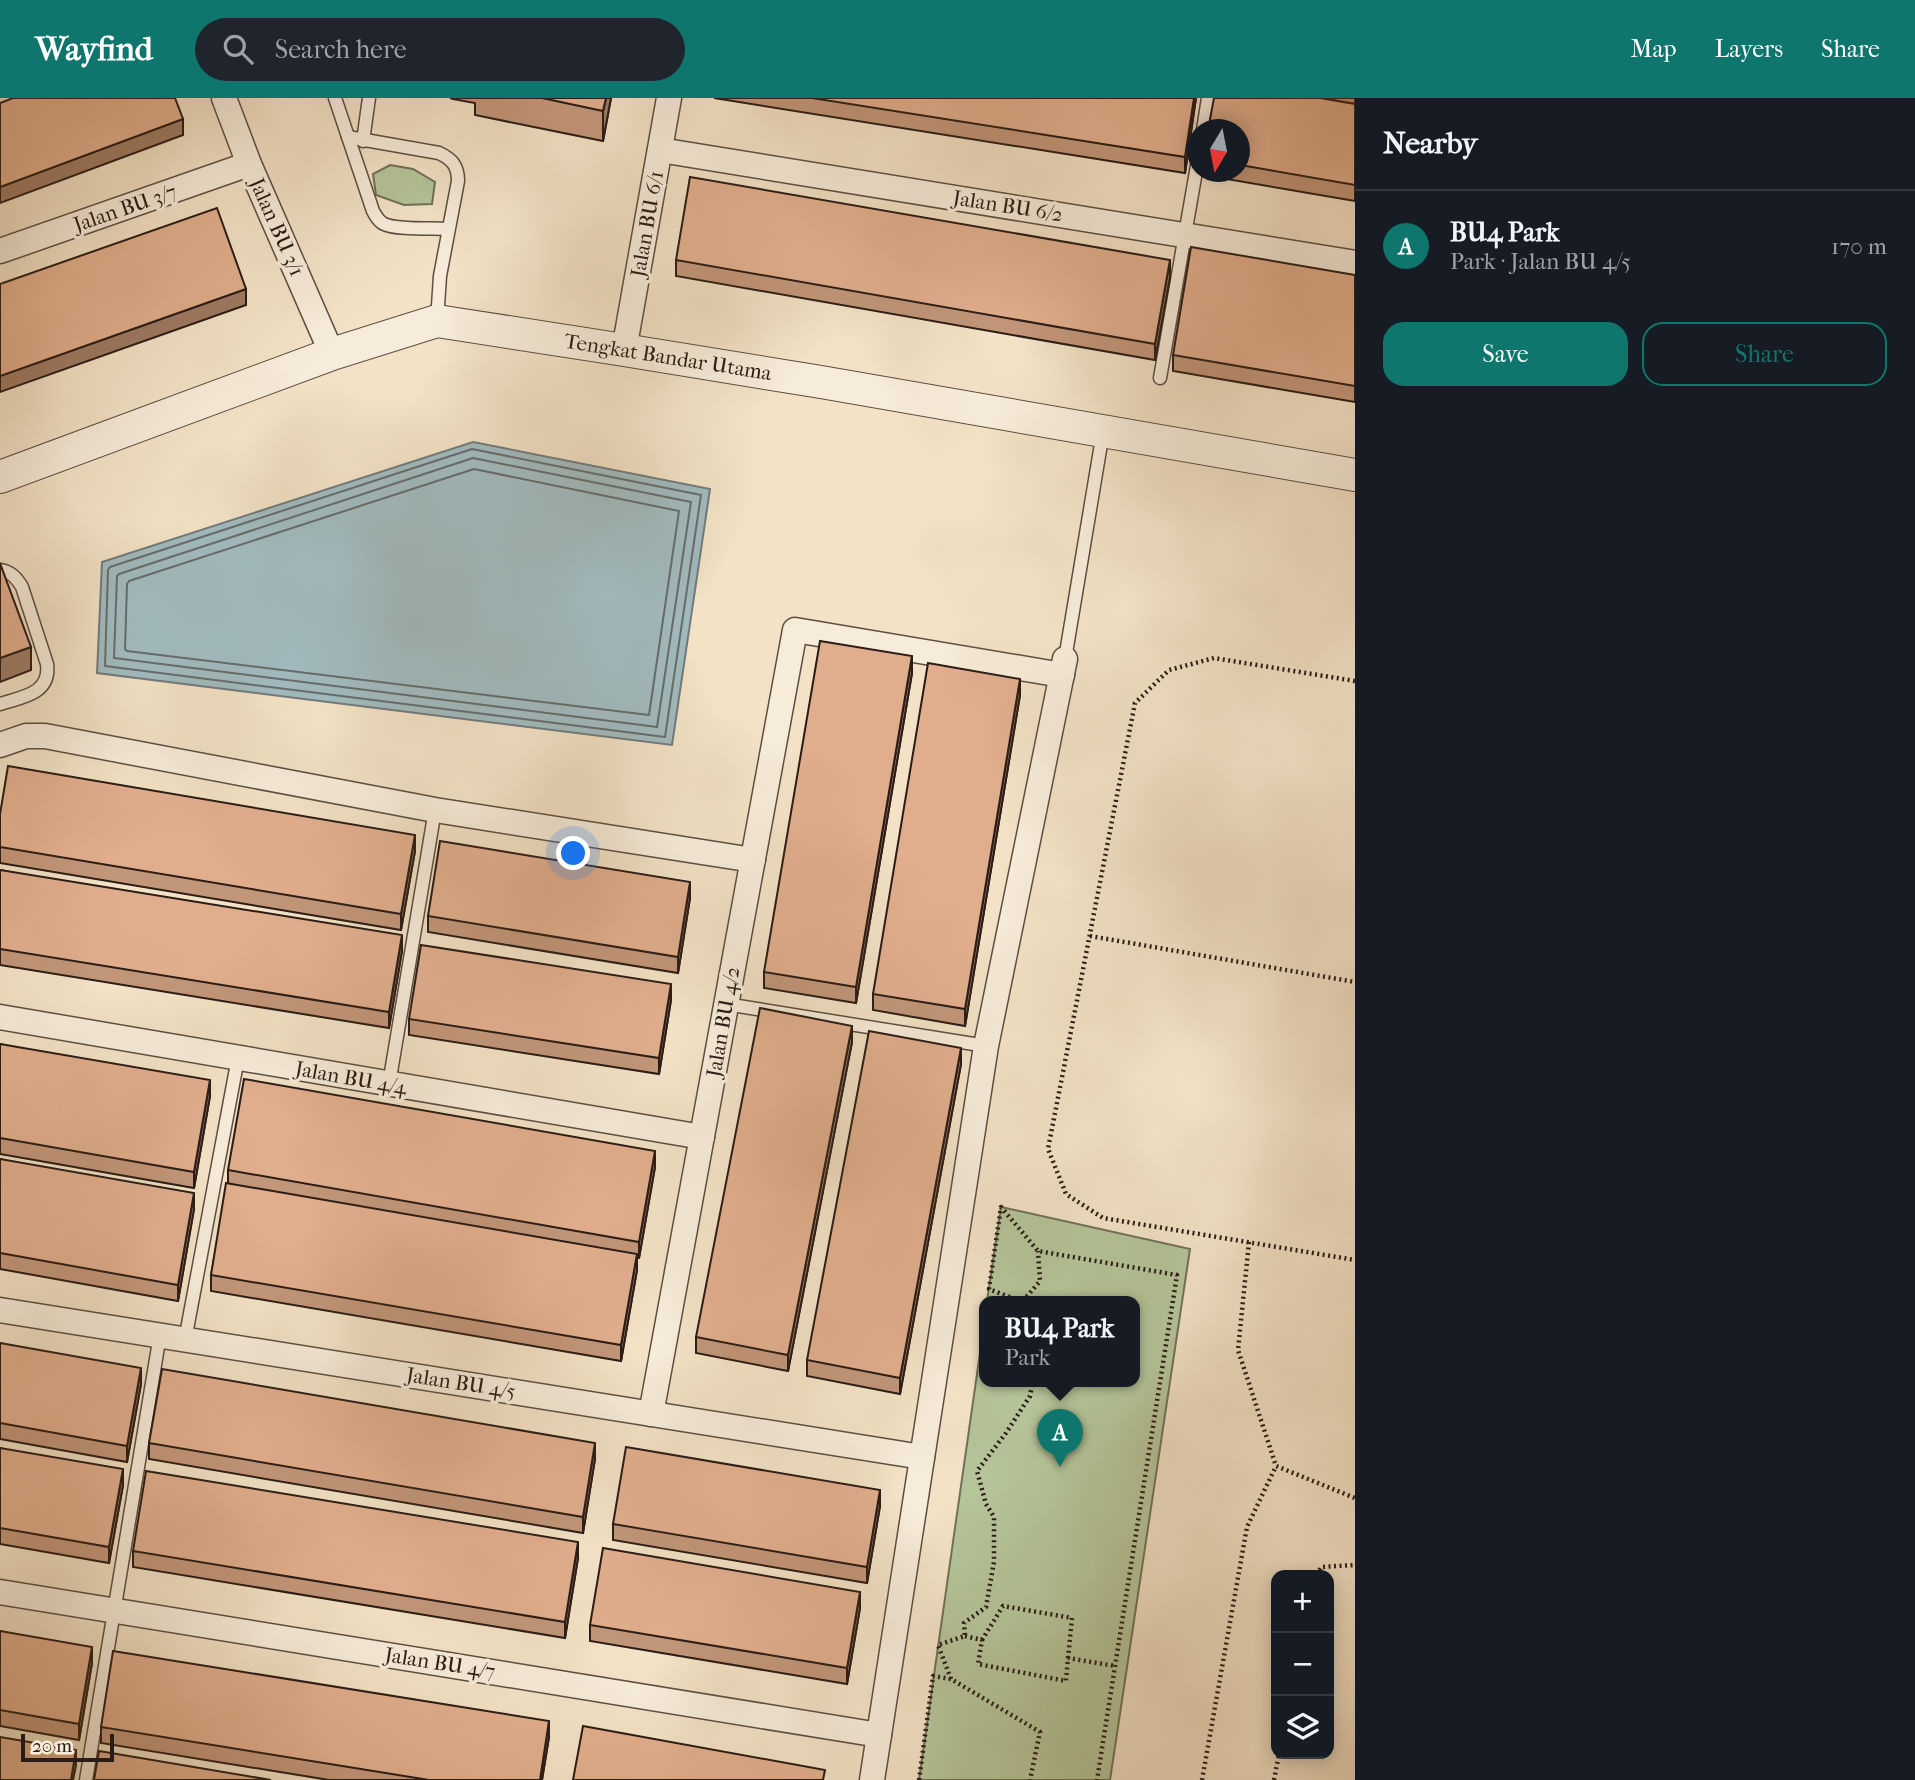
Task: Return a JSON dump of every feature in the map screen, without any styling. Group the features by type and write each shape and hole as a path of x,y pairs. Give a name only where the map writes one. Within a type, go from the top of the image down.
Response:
{"street":[{"name":"Jalan BU 3/1","path":"224,98 249,164 332,355"},
{"name":"Jalan BU 6/1","path":"624,350 669,98"},
{"name":"Jalan BU 6/2","path":"660,150 1355,263"},
{"name":"Jalan BU 3/7","path":"0,251 249,164"},
{"name":"Tengkat Bandar Utama","path":"0,477 332,355 437,321 624,350 1355,475"},
{"name":"Jalan BU 4/2","path":"651,1414 795,630 1063,667"},
{"path":"872,1780 986,1046 1063,667"},
{"path":"0,746 26,736 45,736 435,810 753,860"},
{"name":"Jalan BU 4/4","path":"0,1017 702,1137"},
{"name":"Jalan BU 4/5","path":"0,1310 922,1457"},
{"name":"Jalan BU 4/7","path":"0,1592 879,1735"}],"lane":[{"path":"335,98 377,219 394,226 448,229"},
{"path":"363,141 369,98"},
{"path":"1205,119 1208,98"},
{"path":"348,137 439,153 454,163 458,181 440,276 437,321"},
{"path":"1160,378 1194,182"},
{"path":"1063,667 1103,432"},
{"path":"0,570 10,572 18,578 49,673 41,689 0,704"},
{"path":"389,1084 435,810"},
{"path":"726,1004 986,1046"},
{"path":"185,1340 238,1058"},
{"path":"86,1780 160,1335"}],"path":[{"path":"1355,681 1214,658 1169,670 1135,703 1048,1149 1066,1194 1103,1218 1355,1260"},
{"path":"1090,936 1355,982"},
{"path":"1008,1296 989,1289 1001,1207 1038,1251 1040,1281 1026,1296"},
{"path":"1202,1780 1247,1527 1276,1466 1238,1350 1249,1242"},
{"path":"1038,1251 1177,1276 1097,1780"},
{"path":"965,1636 964,1623 986,1607 994,1562 994,1517 986,1504 977,1471 1006,1433 1030,1396 1032,1387"},
{"path":"1276,1466 1355,1498"},
{"path":"1320,1570 1321,1567 1355,1565"},
{"path":"1003,1606 1072,1618 1068,1658 1066,1681 978,1664 982,1640 1003,1606"},
{"path":"951,1679 938,1645 965,1636 982,1640"},
{"path":"1068,1658 1115,1666"},
{"path":"919,1780 933,1676 951,1679 1041,1732 1030,1780"},
{"path":"1274,1780 1278,1759"}],"green space":[{"path":"390,165 413,169 435,182 432,204 404,205 376,195 373,174"},
{"path":"1001,1207 1190,1249 1110,1780 919,1780 979,1360 979,1387 1140,1387 1140,1296 988,1296"}],"water":[{"path":"473,442 710,489 672,745 97,673 102,562"}],"building":[{"path":"13,98 175,98 183,119 0,187 0,103"},
{"path":"542,98 606,98 603,111"},
{"path":"812,98 1194,98 1191,119 1187,119 1185,157"},
{"path":"1214,98 1320,98 1355,104 1355,185 1250,167 1250,119 1210,119"},
{"path":"690,177 1170,260 1155,344 676,260"},
{"path":"217,208 246,289 0,376 0,284"},
{"path":"1191,247 1355,275 1355,386 1173,355"},
{"path":"0,563 31,647 0,658"},
{"path":"820,641 912,656 856,987 764,972"},
{"path":"928,663 1020,679 965,1009 873,994"},
{"path":"8,766 415,835 401,914 0,847 0,814"},
{"path":"440,841 690,882 678,957 428,916"},
{"path":"0,870 402,935 389,1012 0,949"},
{"path":"421,945 671,984 659,1058 409,1019"},
{"path":"760,1008 852,1026 788,1355 696,1337"},
{"path":"869,1031 961,1048 900,1378 807,1360"},
{"path":"0,1044 210,1080 194,1172 0,1138"},
{"path":"244,1079 655,1151 639,1242 228,1170"},
{"path":"0,1159 194,1193 178,1285 0,1253"},
{"path":"226,1183 637,1254 621,1345 211,1275"},
{"path":"0,1343 141,1368 127,1446 0,1423"},
{"path":"162,1369 595,1443 583,1517 149,1443"},
{"path":"626,1447 880,1490 867,1567 613,1524"},
{"path":"0,1448 123,1469 109,1547 0,1528"},
{"path":"146,1471 578,1542 565,1622 133,1551"},
{"path":"603,1548 860,1592 847,1668 590,1625"},
{"path":"0,1631 92,1647 79,1724 0,1710"},
{"path":"113,1651 549,1721 540,1780 429,1780 101,1727"},
{"path":"583,1726 825,1770 823,1780 573,1780"},
{"path":"0,1737 76,1750 71,1780 0,1780"},
{"path":"99,1751 271,1780 94,1780"}],"place":[{"name":"BU4 Park","path":"1060,1467"}]}
